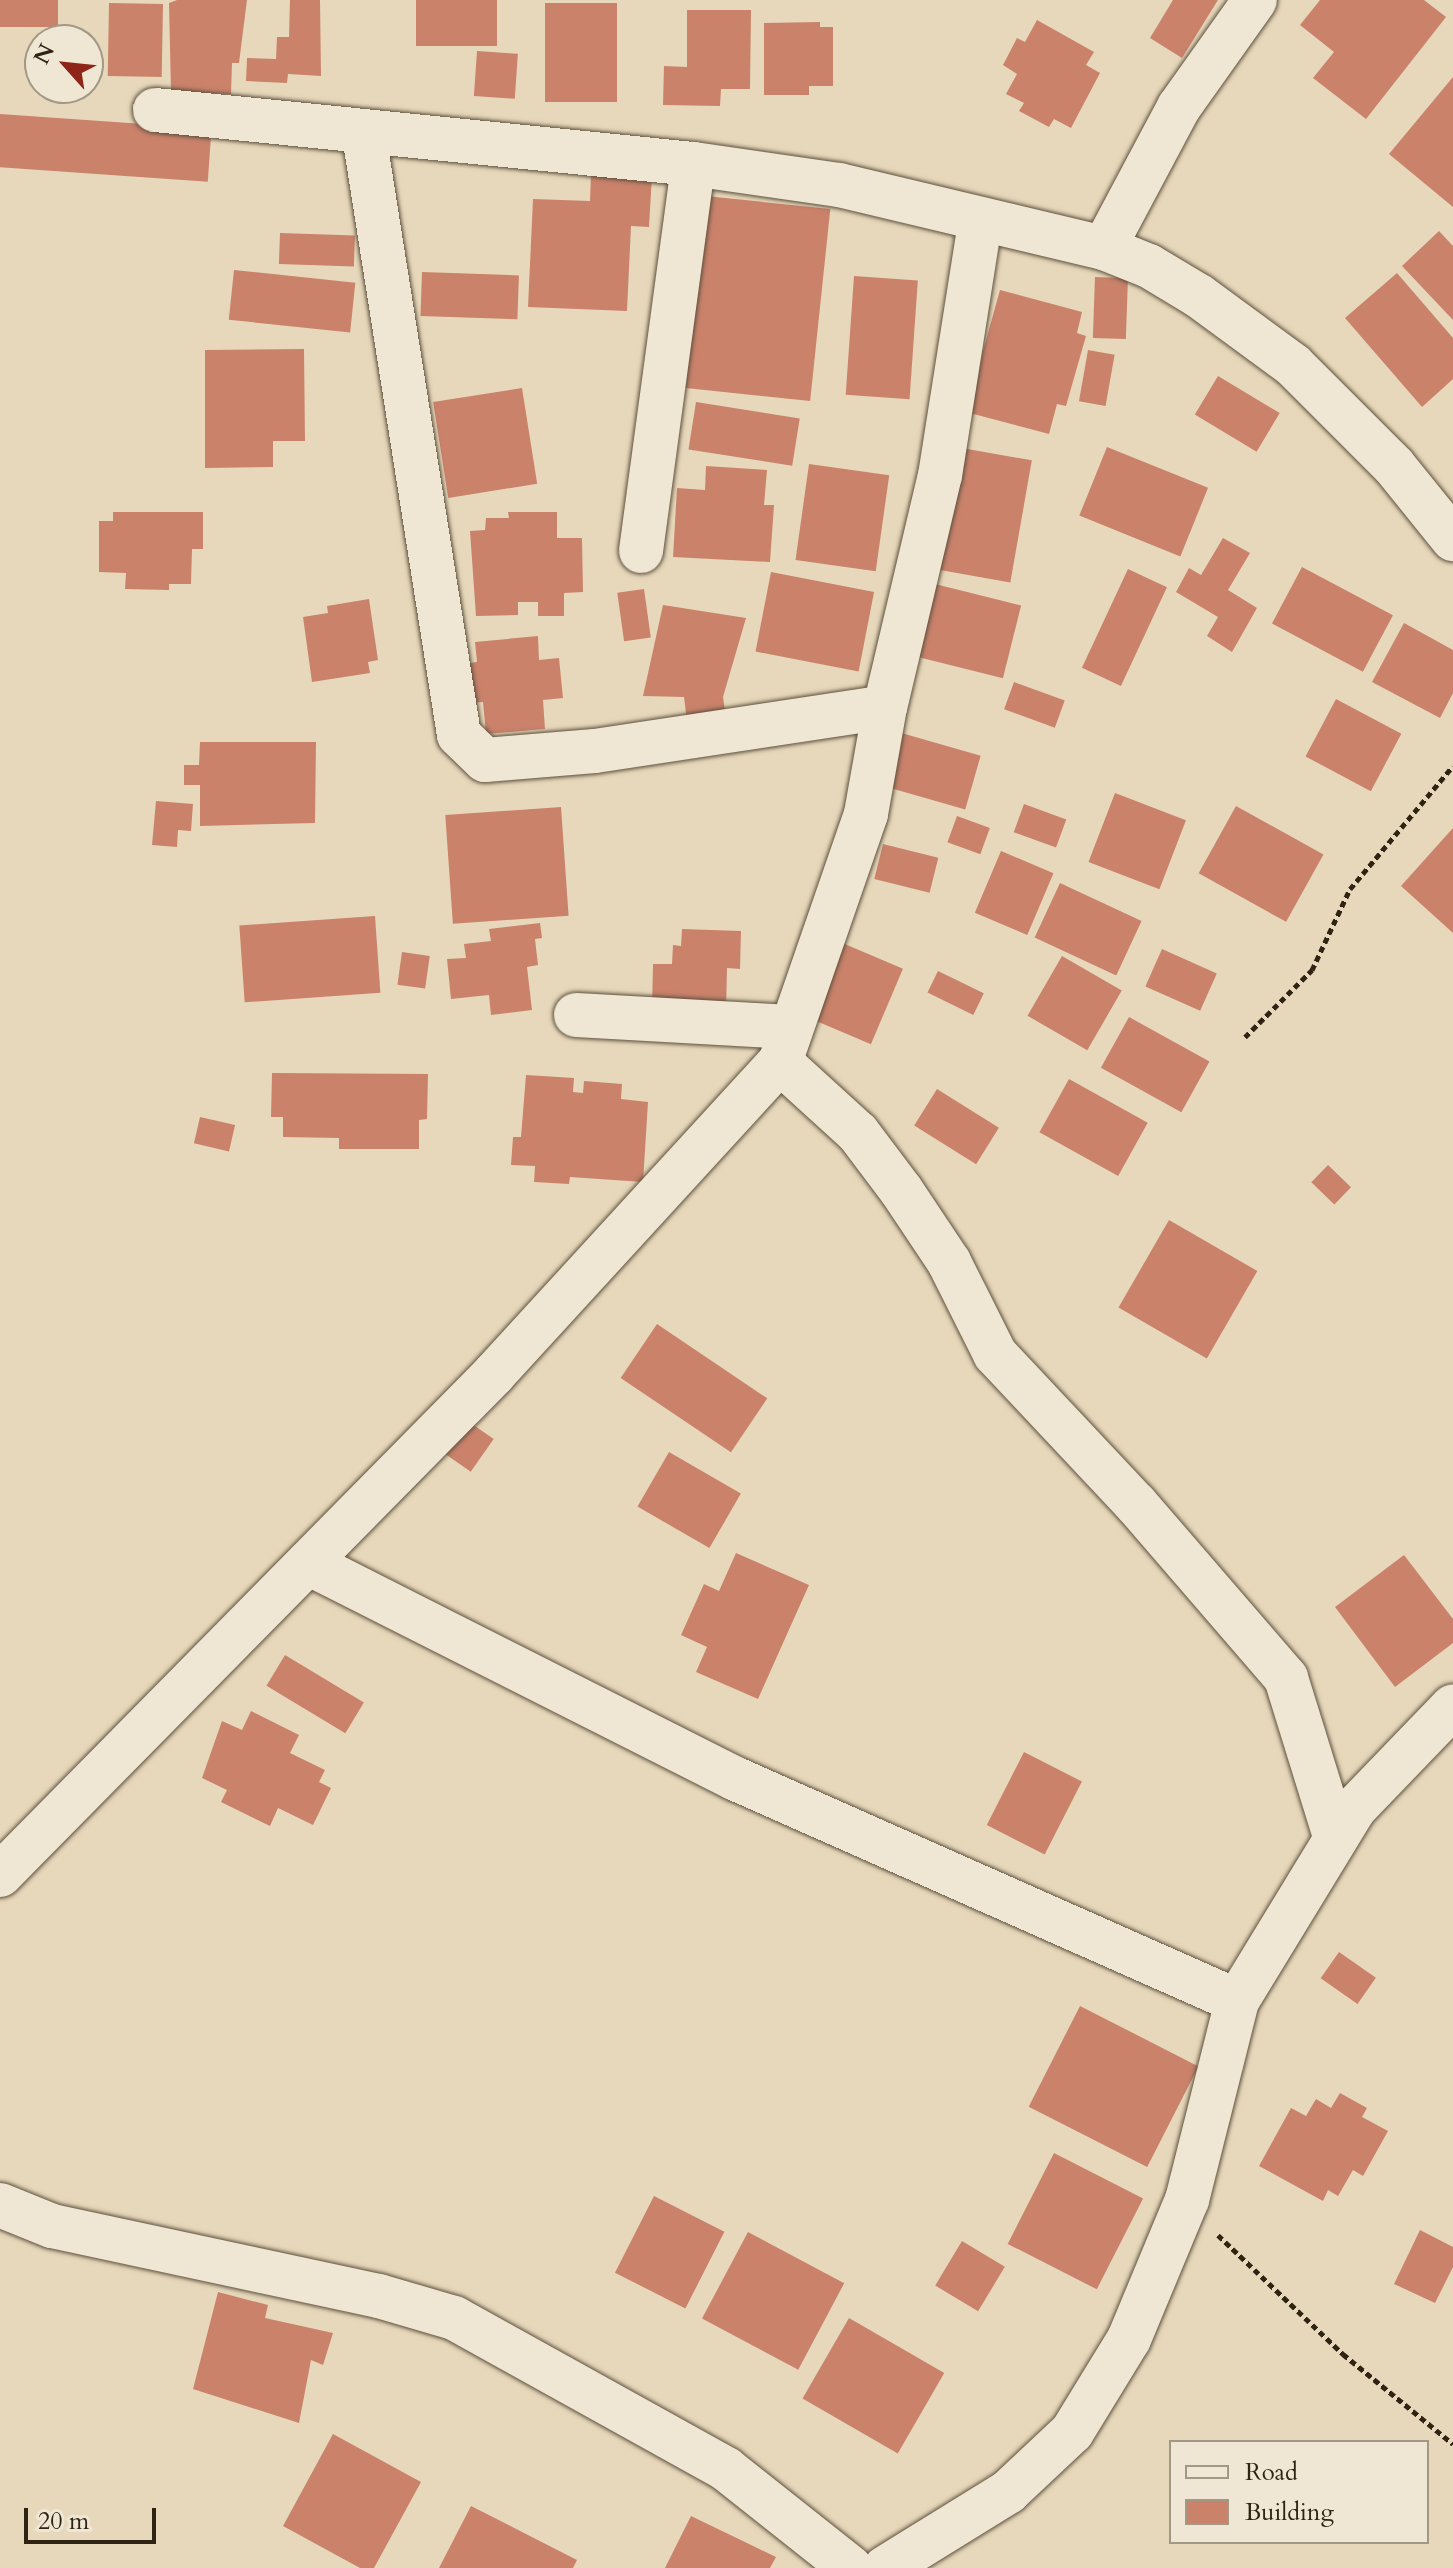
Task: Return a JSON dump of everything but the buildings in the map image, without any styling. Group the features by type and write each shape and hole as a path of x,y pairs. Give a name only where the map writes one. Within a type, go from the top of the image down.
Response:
{"street":[{"path":"1104,248 1179,107 1255,0"},
{"path":"155,110 364,135 693,164 839,185 980,223 1104,248 1149,266 1199,296 1293,365 1394,466 1453,539"},
{"path":"364,135 459,735 485,760 595,751 885,707"},
{"path":"641,551 693,164"},
{"path":"0,1875 570,1294 786,1045 866,814 885,707 940,475 980,223"},
{"path":"576,1015 786,1045 901,1190 949,1262 995,1354 1136,1504 1286,1678 1335,1836"},
{"path":"308,1563 736,1779 1237,2001"},
{"path":"885,2568 1008,2492 1072,2432 1129,2339 1187,2200 1237,2001 1335,1836 1355,1808 1453,1706"},
{"path":"0,2205 52,2226 379,2296 454,2318 726,2469 851,2568"}],"path":[{"path":"1245,1037 1312,970 1350,889 1453,766"},
{"path":"1187,2200 1246,2266 1453,2444"}]}
